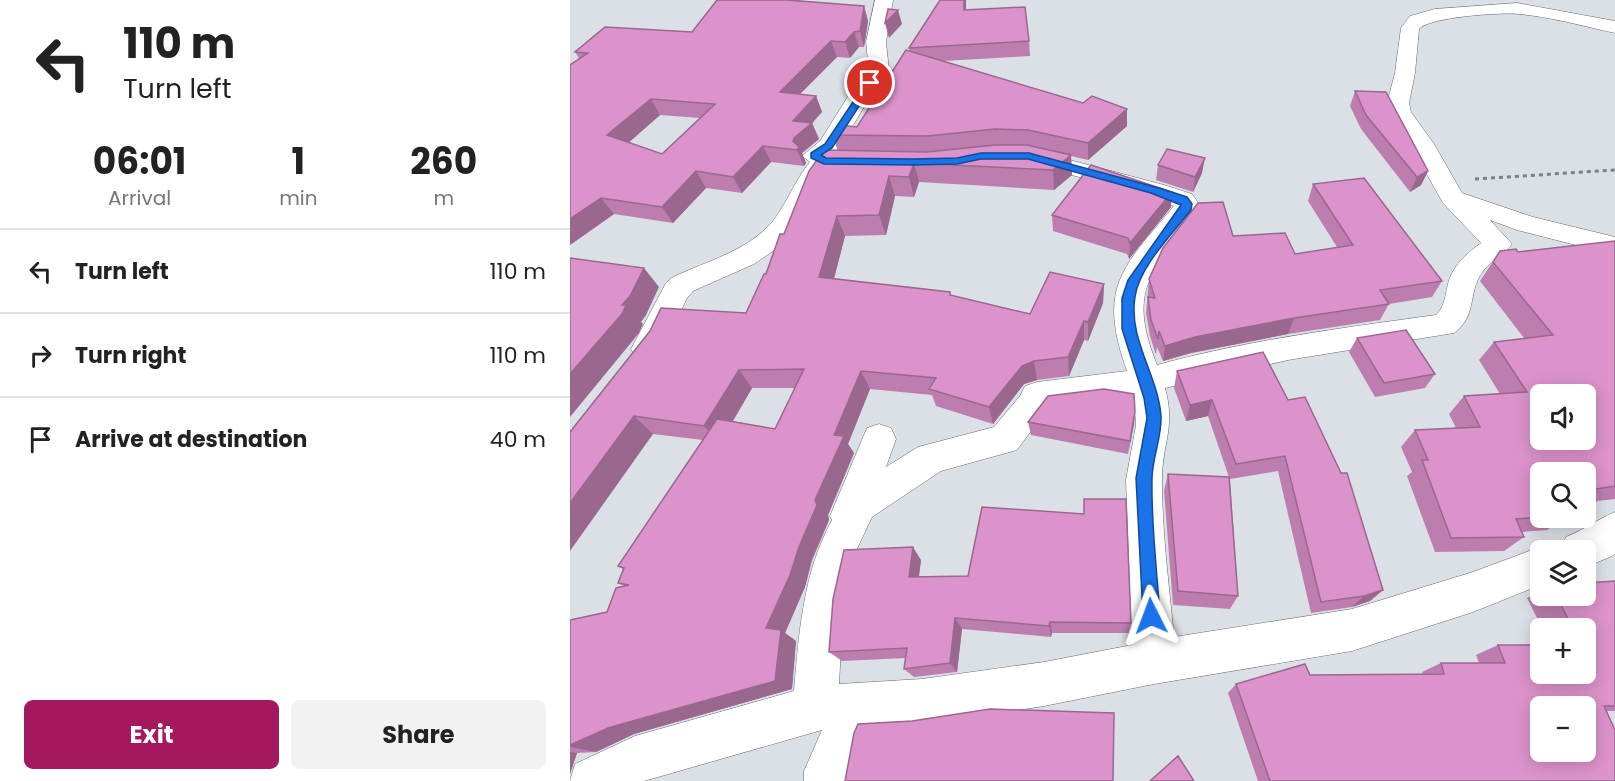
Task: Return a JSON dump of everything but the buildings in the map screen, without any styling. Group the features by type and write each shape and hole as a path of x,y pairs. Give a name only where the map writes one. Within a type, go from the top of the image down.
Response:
{"street":[{"path":"858,161 824,161 814,156 829,146 858,98 879,71 876,42 884,0"},
{"path":"1498,244 1448,189 1406,121 1398,103 1406,73 1410,28 1417,20 1435,14 1517,8 1615,27"},
{"path":"1006,155 1029,156 1093,172 1183,200 1188,207 1151,254 1132,283 1128,298 1128,329 1146,381 1154,418 1144,478 1154,662"},
{"path":"628,373 654,340 674,291 683,284 749,253 772,239 783,225 809,178 824,161"},
{"path":"1448,189 1526,224 1615,246"},
{"path":"837,549 859,505 932,458 1005,439 1033,405 1037,396 1146,381 1192,368 1288,348 1443,326 1451,321 1456,313 1466,272 1498,244 1526,224"},
{"path":"828,781 835,707 822,610 837,549 879,439"},
{"path":"1596,544 1615,530"},
{"path":"592,781 635,760 835,707 922,702 1033,686 1154,662 1352,630 1473,592 1530,570"}],"path":[{"path":"1448,189 1615,170"}],"route":[{"path":"870,83 858,98 829,146 814,156 824,161 914,162 957,161 981,156 1029,156 1155,190 1183,200 1188,207 1151,254 1132,283 1128,298 1128,329 1151,398 1154,418 1144,478 1151,616"}]}
